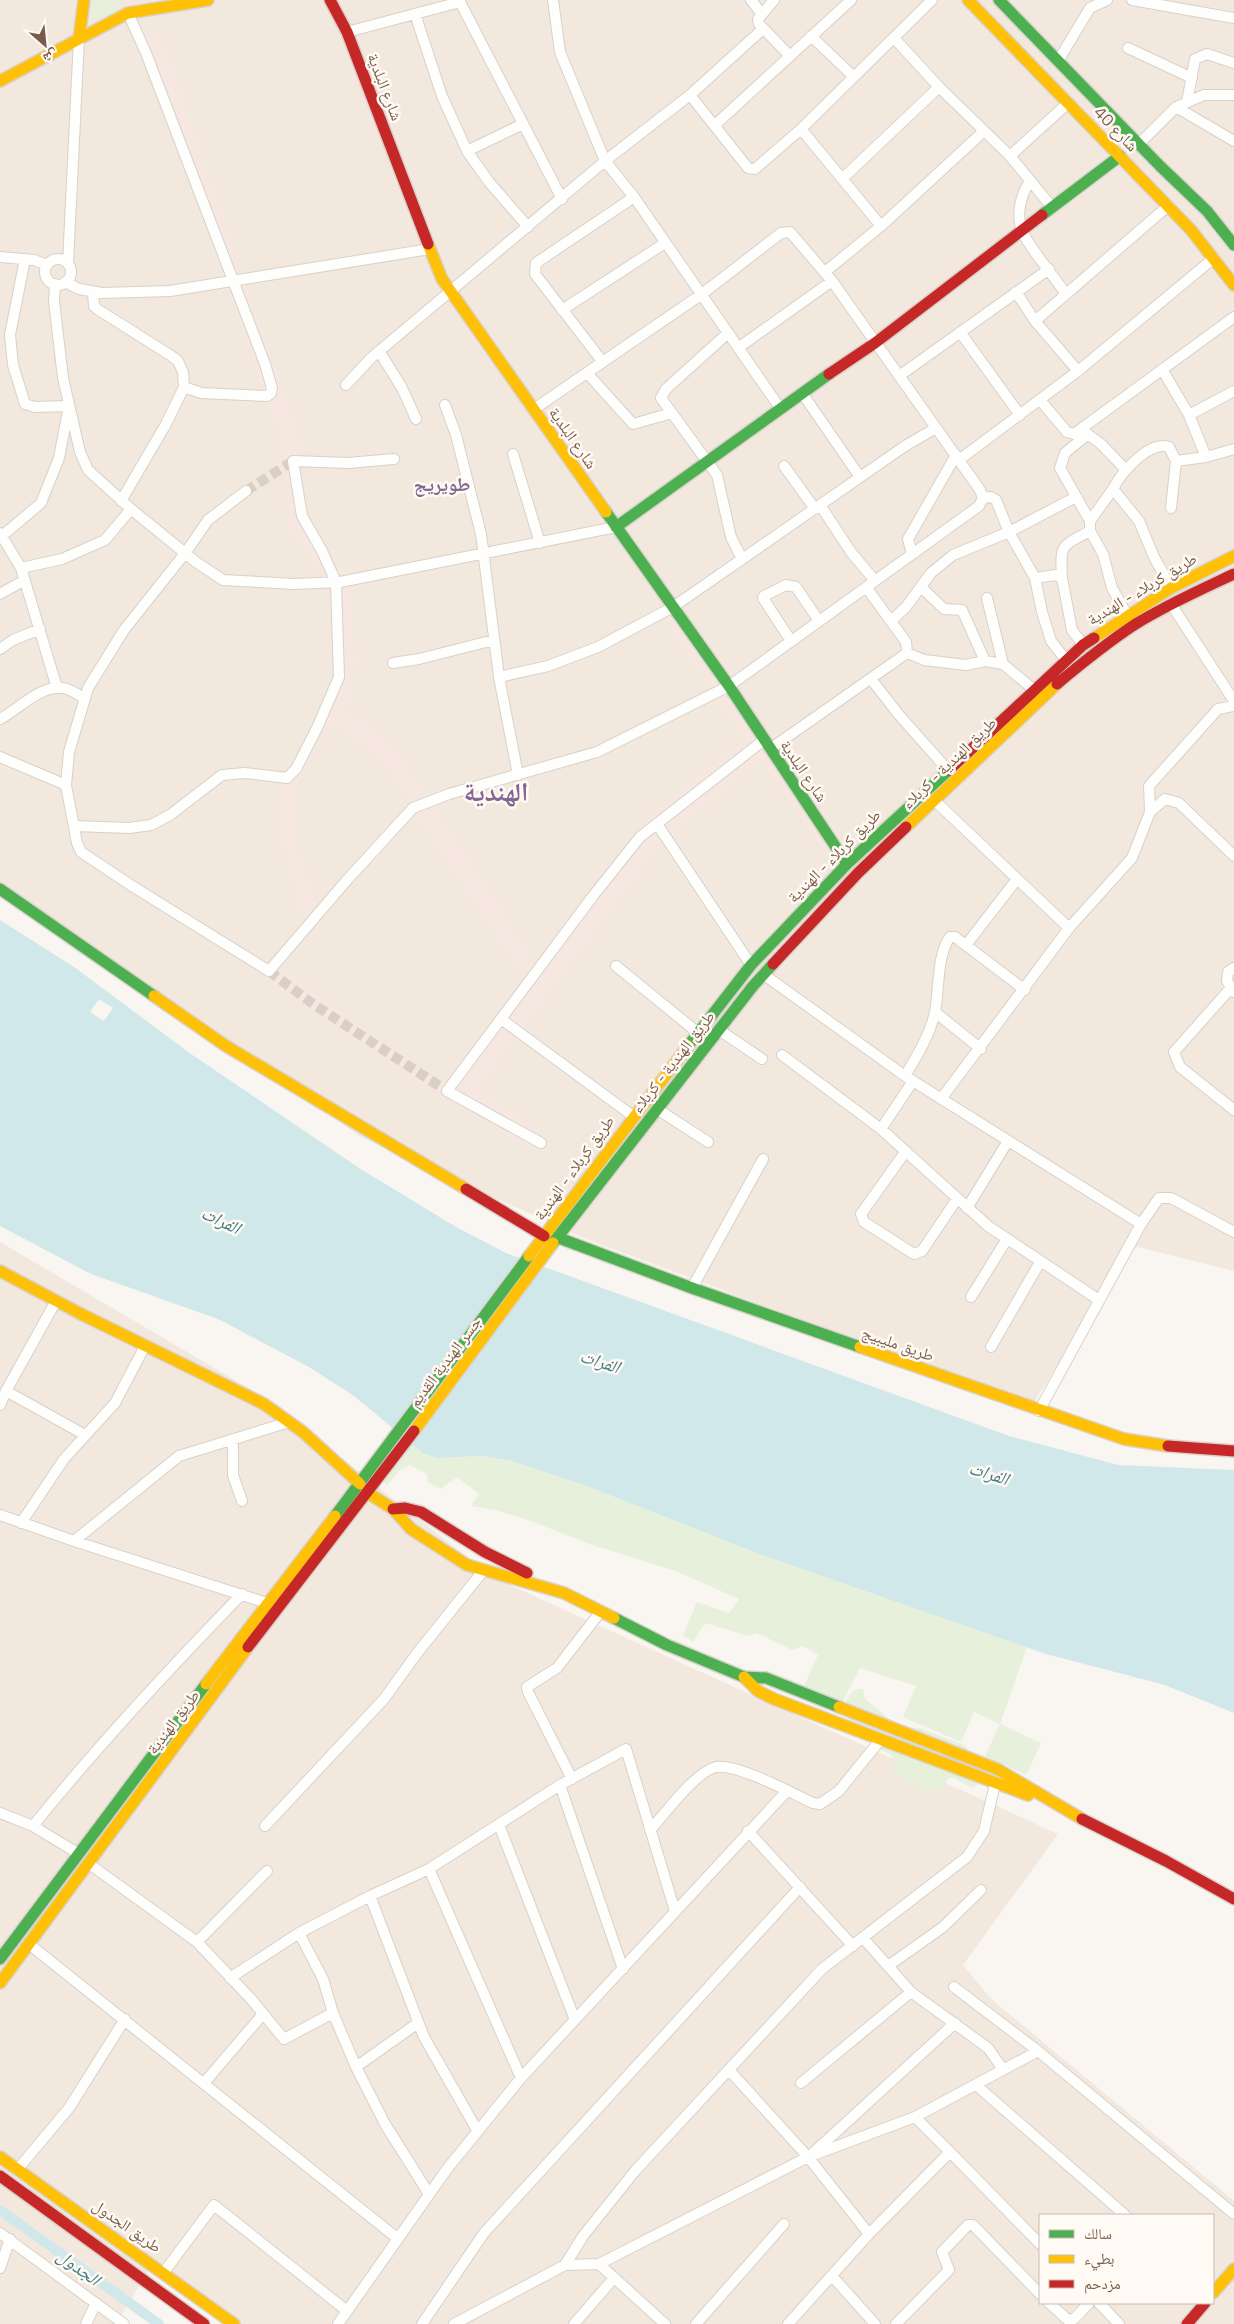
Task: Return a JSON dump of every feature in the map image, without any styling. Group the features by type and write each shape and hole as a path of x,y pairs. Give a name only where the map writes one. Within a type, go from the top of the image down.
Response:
{"main road":[{"path":"79,38 84,0"},
{"path":"123,0 128,13"},
{"path":"0,81 128,13 208,0"},
{"name":"شارع البلدية","path":"330,0 347,32 442,279 728,686 847,864"},
{"name":"شارع 40","path":"968,0 1168,206 1214,258 1234,285"},
{"name":"شارع 40","path":"998,0 1207,211 1234,245"},
{"path":"616,527 780,408 875,343 1120,156"},
{"name":"طريق كربلاء - الهندية","path":"536,1257 544,1236 632,1116 697,1032 751,965 847,864 1033,689 1083,646 1127,615 1171,588 1234,556"},
{"name":"طريق الهندية - كربلاء","path":"536,1257 559,1238 763,974 858,873 1044,695 1098,650 1171,604 1234,574"},
{"path":"0,889 226,1046 544,1236"},
{"name":"طريق مليبيج","path":"559,1238 692,1288 1038,1411 1124,1439 1165,1446 1234,1451"},
{"name":"جسر الهندية القديم","path":"367,1481 536,1257"},
{"path":"0,1271 145,1346 264,1404 367,1481"},
{"name":"طريق الهندية","path":"0,1983 271,1616 368,1493 367,1481"},
{"name":"طريق الهندية","path":"0,1960 267,1604 367,1481"},
{"path":"368,1493 393,1508 411,1529 466,1565 483,1571 517,1577 564,1593 668,1645 744,1677 766,1678 997,1769 1062,1807 1234,1899"},
{"path":"393,1508 405,1508 422,1512 497,1559 551,1584 564,1593"},
{"path":"744,1677 758,1691 774,1699 995,1784 1062,1807"},
{"name":"طريق الجدول","path":"0,2156 234,2324"},
{"name":"طريق الجدول","path":"0,2176 204,2324"},
{"path":"1214,2292 1234,2269"},
{"path":"1187,2324 1204,2304"}],"street":[{"path":"552,0 560,52 605,161 634,198 780,408"},
{"path":"751,0 761,12"},
{"path":"774,0 761,12 758,18 763,29 789,55"},
{"path":"715,124 851,0"},
{"path":"690,95 715,124 748,168 755,168 801,129 932,0"},
{"path":"1058,61 1088,4 1107,0"},
{"path":"1132,0 1234,18"},
{"path":"347,32 464,1 523,124 562,199"},
{"path":"128,13 146,53 231,280 265,364 272,388 271,393 267,396 202,393 184,387"},
{"path":"415,14 442,96 467,151 489,182 528,227"},
{"path":"346,385 379,351 605,161 690,95 763,29"},
{"path":"810,36 854,77"},
{"path":"79,38 68,263 71,273 60,283 54,301 63,378 80,452 88,470 121,501 223,580 294,584 336,582 616,527"},
{"path":"894,38 939,87 1010,156 1052,207"},
{"path":"1128,48 1192,78"},
{"path":"1187,102 1195,59 1207,54 1234,63"},
{"path":"842,179 939,87"},
{"path":"1139,144 1176,107 1204,95 1234,95"},
{"path":"1010,156 1068,103"},
{"path":"1176,107 1234,141"},
{"path":"467,151 523,124"},
{"path":"801,129 881,226"},
{"path":"825,272 881,226 984,130"},
{"path":"1030,181 1022,193 1020,206 1022,231 1066,293"},
{"path":"602,361 535,274 536,263 634,198"},
{"path":"1035,321 1168,206"},
{"path":"246,491 208,520 186,552 124,630 88,688 69,752 66,785 81,852 269,972 340,887 413,808 449,794 597,752 728,686 979,506 982,498 980,490 832,281 790,232 781,233 702,294 534,409"},
{"path":"562,310 665,243"},
{"path":"47,265 47,278 60,283 94,292 127,294 170,291 430,248"},
{"path":"0,257 25,259 47,265 58,259 68,263"},
{"path":"912,554 908,539 957,458 1020,415 1078,371 1214,258"},
{"path":"25,259 10,335 15,373 25,404 35,407 69,406"},
{"path":"899,376 1049,269"},
{"path":"738,348 832,281"},
{"path":"94,292 94,306 97,309 178,361 184,378 184,387 166,424 121,501"},
{"path":"1016,292 1035,321 1078,371"},
{"path":"1127,615 1112,588 1103,554 1060,468 1065,453 1085,432 1234,317"},
{"path":"960,332 1020,415"},
{"path":"728,333 662,393 660,398 717,475 731,537 742,559"},
{"path":"379,351 402,388 416,419"},
{"path":"1163,371 1189,415 1206,457"},
{"path":"587,373 633,424 672,413"},
{"path":"1189,415 1234,391"},
{"path":"802,394 860,477"},
{"path":"1040,400 1067,432 1074,434 1085,432 1101,444 1126,470"},
{"path":"444,404 456,434 479,525 499,677 518,775"},
{"path":"57,688 21,568 1,535 41,503 59,458 69,406"},
{"path":"499,677 548,666 598,646 672,607 905,446 936,428"},
{"path":"1083,646 1072,630 1062,578 1060,552 1064,546 1090,526 1126,470 1147,452 1161,446 1169,447 1176,461 1171,508"},
{"path":"1176,461 1206,457 1234,449"},
{"path":"513,454 540,543"},
{"path":"74,826 130,828 151,825 170,815 222,775 245,773 287,778 296,769 317,728 338,677 336,582 302,516 293,461 348,463 394,459"},
{"path":"784,466 851,552 871,584 890,621 906,642 907,653"},
{"path":"1113,488 1139,521 1154,557 1171,588"},
{"path":"982,498 991,497 996,500 1009,532 1035,578 1042,612 1051,641 1066,660"},
{"path":"890,621 922,588 931,573 953,555 1009,532 1076,497"},
{"path":"21,568 62,559 105,540 131,509"},
{"path":"1035,578 1056,575 1062,578"},
{"path":"0,594 25,580"},
{"path":"791,641 763,598 764,596 786,585 796,587 819,621"},
{"path":"922,588 944,609 962,610 985,661"},
{"path":"987,598 1004,664"},
{"path":"1171,604 1234,701"},
{"path":"0,649 13,640 40,629"},
{"path":"393,663 419,659 494,640"},
{"path":"907,653 924,660 966,664 985,661 1004,664 1033,689"},
{"path":"541,1143 447,1091 634,845 657,824 767,744 871,680 907,653"},
{"path":"871,680 947,769"},
{"path":"0,720 30,699 57,688 65,688 85,699"},
{"path":"941,1099 982,1049 1069,928 1132,858 1150,812 1149,786 1218,710 1234,706"},
{"path":"0,757 66,785"},
{"path":"934,800 1069,928"},
{"path":"1150,812 1165,800 1179,803 1234,856"},
{"path":"657,824 751,965"},
{"path":"966,945 1017,879"},
{"path":"881,1129 909,1078 927,1035 935,1012 946,942 950,937 955,937 1024,990"},
{"path":"616,966 697,1032"},
{"path":"1234,968 1228,972 1227,981 1232,991 1174,1052 1180,1067 1234,1110"},
{"path":"763,974 909,1078 1140,1224"},
{"path":"935,1012 982,1049"},
{"path":"501,1018 632,1116"},
{"path":"719,1030 762,1059"},
{"path":"782,1055 881,1129 967,1208 1007,1239 1099,1300"},
{"path":"657,1109 708,1142"},
{"path":"967,1208 1008,1141"},
{"path":"906,1151 861,1214 864,1222 914,1254 922,1251 957,1199"},
{"path":"692,1288 763,1159"},
{"path":"1038,1411 1140,1224 1155,1203 1164,1197 1171,1198 1234,1232"},
{"path":"971,1297 1007,1239"},
{"path":"991,1348 1040,1262"},
{"path":"0,1406 6,1391 56,1300"},
{"path":"21,1523 64,1459 115,1403 145,1346"},
{"path":"6,1391 85,1435"},
{"path":"74,1541 179,1456 289,1422"},
{"path":"233,1439 233,1475 242,1500"},
{"path":"0,1515 74,1541 242,1594 267,1604"},
{"path":"265,1826 384,1699 418,1652 483,1571"},
{"path":"33,1826 82,1765 146,1692 242,1594"},
{"path":"572,1779 528,1692 528,1687 557,1668 601,1611"},
{"path":"650,1830 701,1774 717,1767 738,1769 820,1804 839,1791 881,1739"},
{"path":"230,1978 299,1933 370,1896 429,1869 560,1785 626,1749 675,1911"},
{"path":"565,2264 583,2236 635,2172 822,1970 967,1857 984,1831 995,1784"},
{"path":"560,1785 622,1969"},
{"path":"338,2324 397,2238 477,2130 521,2078 787,1791"},
{"path":"0,1812 33,1826 79,1854"},
{"path":"499,1825 576,2020"},
{"path":"748,1831 853,1946"},
{"path":"88,1863 197,1942 284,2039 333,2012"},
{"path":"429,1869 521,2078"},
{"path":"197,1942 267,1871"},
{"path":"422,2324 484,2233 800,1887"},
{"path":"888,1966 943,1927 982,1890"},
{"path":"370,1896 424,2036 477,2130"},
{"path":"299,1933 323,1979 333,2012 356,2067 385,2124 429,2194"},
{"path":"863,1938 911,1992 988,2048 1002,2068"},
{"path":"29,1944 126,2019 397,2238"},
{"path":"954,1987 1038,2050 1234,2214"},
{"path":"801,2083 911,1992"},
{"path":"204,2083 263,2014"},
{"path":"17,2170 68,2108 126,2019"},
{"path":"356,2067 418,2022"},
{"path":"808,2158 955,2023"},
{"path":"454,2324 565,2264 599,2264 808,2158 915,2117 1038,2050"},
{"path":"729,2070 808,2158 869,2234"},
{"path":"976,2085 1124,2214"},
{"path":"915,2117 1039,2243"},
{"path":"788,2324 869,2234 950,2152"},
{"path":"164,2272 214,2204 347,2311"},
{"path":"696,2324 784,2224"},
{"path":"896,2324 949,2270 942,2252 968,2225 973,2225 1039,2293"},
{"path":"0,2233 124,2324"},
{"path":"0,2268 10,2239"},
{"path":"599,2264 665,2324"},
{"path":"832,2276 875,2324"},
{"path":"574,2324 614,2278"},
{"path":"86,2324 96,2303"},
{"path":"1050,2304 1068,2320 1074,2319 1088,2304"},
{"path":"1099,2304 1119,2324"}],"shaded area":[{"path":"0,0 1234,0 1234,1271 1134,1246 1032,1405 586,1239 361,1137 0,886"},
{"path":"158,29 301,442 306,521 347,577 356,659 346,709 396,749 536,964 650,814 745,739 663,616 681,607 851,854 834,868 762,760 670,833 477,1088 538,1130 525,1148 465,1104 441,1094 272,981 281,969 443,1088 525,979 382,762 334,721 295,787 297,844 319,915 307,931 283,846 280,783 325,712 337,658 329,584 288,527 283,446 140,35"},
{"path":"0,1242 267,1399 492,1577 1058,1834 963,1965 990,1998 1234,2201 1234,2324 241,2324 154,2261 116,2324 0,2324"}],"green space":[{"path":"91,0 119,0 122,7 92,22"},
{"path":"412,1444 437,1458 482,1456 512,1461 584,1485 762,1555 1027,1647 1000,1724 974,1712 961,1742 903,1717 916,1686 860,1668 838,1710 800,1695 818,1655 803,1646 792,1650 757,1633 749,1636 705,1623 693,1642 683,1635 697,1602 729,1613 739,1599 676,1571 589,1544 531,1521 496,1510 471,1506 479,1494 457,1477 441,1489 428,1482 427,1474 410,1465 399,1471 387,1485 383,1481"},
{"path":"857,1689 863,1689 865,1699 900,1728 920,1728 966,1746 970,1757 992,1777 972,1788 954,1778 948,1778 939,1792 926,1788 923,1794 916,1784 906,1781 898,1774 892,1755 878,1749 842,1712 849,1695"},
{"path":"1000,1724 1041,1743 1026,1775 985,1756"}],"water":[{"name":"الفرات","path":"0,920 74,967 191,1054 359,1168 456,1227 506,1253 1009,1436 1118,1465 1234,1470 1234,1713 1165,1685 1046,1654 762,1555 584,1485 512,1461 482,1456 437,1458 423,1453 354,1396 309,1367 218,1319 91,1274 0,1226"}],"pier":[{"path":"99,999 113,1008 104,1021 90,1012"}],"waterway":[{"name":"الجدول","path":"0,2210 159,2324"}],"tunnel":[{"path":"246,491 293,461"},
{"path":"269,971 313,1004 447,1091"}],"traffic: fast":[{"path":"999,0 1160,166 1207,211 1234,245"},
{"path":"1042,215 1120,156"},
{"path":"616,527 829,374"},
{"path":"606,512 729,686 847,864"},
{"path":"688,1046 751,965 847,864 949,770"},
{"path":"0,889 154,996"},
{"path":"553,1243 753,986 773,964"},
{"path":"559,1238 692,1288 860,1347"},
{"path":"335,1516 529,1256"},
{"path":"614,1618 667,1645 744,1677 766,1678 839,1707"},
{"path":"0,1959 206,1684"}],"traffic: slow":[{"path":"79,38 84,0"},
{"path":"0,81 128,13 208,0"},
{"path":"968,0 1191,230 1234,285"},
{"path":"428,244 442,279 606,512"},
{"path":"1094,638 1171,588 1234,556"},
{"path":"906,827 1057,684"},
{"path":"154,996 226,1046 466,1189"},
{"path":"529,1256 688,1046"},
{"path":"414,1431 553,1243"},
{"path":"0,1271 81,1314 264,1404 303,1432 360,1484"},
{"path":"860,1347 1124,1439 1168,1446"},
{"path":"368,1493 393,1509 411,1529 467,1565 564,1593 614,1618"},
{"path":"206,1684 335,1516"},
{"path":"0,1983 248,1647"},
{"path":"744,1677 758,1691 774,1699 1028,1795"},
{"path":"839,1707 997,1769 1082,1819"},
{"path":"0,2157 234,2324"},
{"path":"1214,2292 1234,2269"}],"traffic: jam":[{"path":"330,0 347,32 428,244"},
{"path":"829,374 875,343 1042,215"},
{"path":"1057,684 1134,625 1171,604 1234,574"},
{"path":"949,770 1083,645 1094,638"},
{"path":"773,964 858,873 906,827"},
{"path":"466,1189 544,1236"},
{"path":"248,1647 414,1431"},
{"path":"1168,1446 1234,1451"},
{"path":"393,1509 405,1508 421,1512 485,1552 527,1573"},
{"path":"1082,1819 1166,1861 1234,1899"},
{"path":"0,2176 204,2324"},
{"path":"1187,2324 1204,2304"}],"district":[{"name":"طويريج","path":"442,484"},
{"name":"الهندية","path":"496,792"}]}
